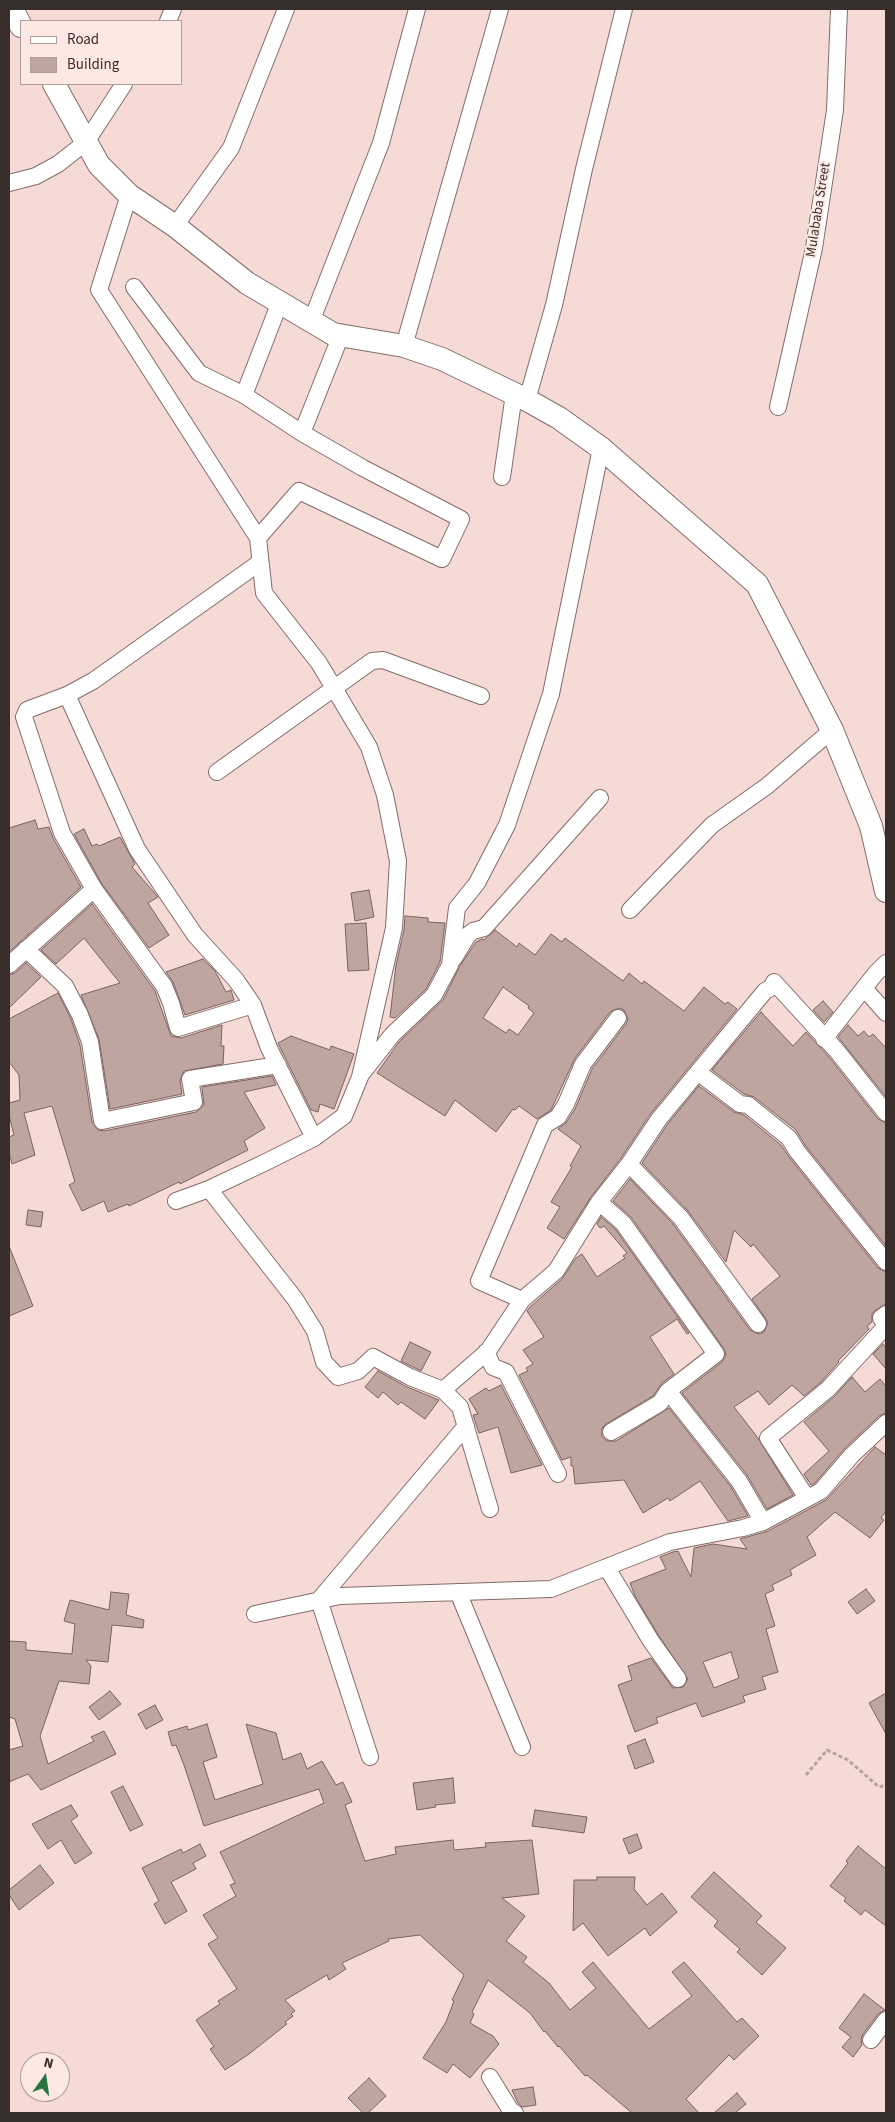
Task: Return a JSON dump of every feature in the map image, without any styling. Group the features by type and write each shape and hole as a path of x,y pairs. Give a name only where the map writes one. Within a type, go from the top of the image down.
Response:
{"street":[{"path":"12,9 20,24"},
{"path":"175,226 231,148 286,9"},
{"path":"311,322 381,143 417,9"},
{"path":"404,346 500,9"},
{"path":"502,477 520,397 554,305 584,169 624,9"},
{"name":"Mulababa Street","path":"778,407 814,248 835,110 839,9"},
{"path":"55,85 99,165 129,195 175,226 247,283 333,334 404,346 442,359 559,418 600,448 757,584 832,730 871,826 886,891"},
{"path":"9,183 36,176 58,164 86,142 123,85"},
{"path":"129,195 99,290 258,538 264,593 319,663 369,747 385,795 398,861 394,928 360,1077 344,1116 314,1138 209,1189 176,1201"},
{"path":"134,287 199,373 244,395 302,433 363,468 461,519 442,559 299,491 258,538"},
{"path":"244,395 280,302"},
{"path":"302,433 341,335"},
{"path":"450,965 457,908 477,883 507,825 551,694 600,448"},
{"path":"254,1005 178,1028 164,986 94,889 62,833 24,717 27,710 67,695 93,681 260,563"},
{"path":"217,772 334,689 366,663 372,661 382,660 481,696"},
{"path":"67,695 137,849 194,935 236,980 254,1005 269,1048 314,1138"},
{"path":"630,910 712,825 767,786 832,730"},
{"path":"360,1077 392,1035 434,995 468,935 473,931 484,928 600,798"},
{"path":"9,965 94,889"},
{"path":"26,950 65,986 80,1014 90,1042 102,1121 194,1102 190,1079 278,1065"},
{"path":"824,1039 876,972 886,964"},
{"path":"443,1390 486,1352 522,1300 556,1271 599,1202 630,1164 659,1120 765,991 772,987 774,982 824,1039 837,1051 886,1113"},
{"path":"864,988 886,1013"},
{"path":"522,1300 480,1281 544,1125 558,1117 583,1064 618,1018"},
{"path":"699,1073 740,1104 748,1105 789,1138 797,1151 886,1262"},
{"path":"630,1164 680,1218 758,1324"},
{"path":"209,1189 295,1299 315,1331 324,1362 338,1377 358,1371 373,1357 410,1377 443,1390 460,1407 490,1509"},
{"path":"599,1202 623,1223 716,1354 668,1391 660,1403 611,1432"},
{"path":"807,1498 768,1438 828,1389 886,1326 881,1318 886,1314"},
{"path":"486,1352 493,1366 506,1372 558,1474"},
{"path":"668,1391 739,1481 763,1522"},
{"path":"255,1614 340,1596 552,1590 670,1542 763,1522 822,1491 852,1455 886,1423"},
{"path":"320,1600 466,1426"},
{"path":"607,1568 651,1641 678,1679"},
{"path":"458,1592 522,1747"},
{"path":"320,1600 370,1757"},
{"path":"871,2040 886,2020"},
{"path":"490,2077 511,2111 515,2113"}],"path":[{"path":"806,1775 827,1750 848,1760 879,1786 886,1785"}],"building":[{"path":"35,820 38,829 49,827 53,838 81,887 9,952 9,828"},
{"path":"84,829 92,846 97,844 99,846 120,837 135,864 132,867 158,897 148,903 169,935 149,948 102,884 74,834"},
{"path":"369,890 374,917 355,921 351,893"},
{"path":"92,904 155,991 171,1036 181,1038 222,1025 221,1046 224,1046 223,1064 184,1071 180,1080 182,1094 110,1109 99,1039 81,995 120,983 84,938 56,964 41,950"},
{"path":"405,916 428,918 428,922 445,923 440,962 426,989 395,1018 390,1017 396,965 404,930"},
{"path":"366,923 369,970 348,971 345,924"},
{"path":"495,930 517,947 519,943 535,955 551,934 562,942 565,938 623,981 629,973 642,984 644,981 684,1011 704,987 725,1004 728,1002 737,1009 651,1113 621,1158 591,1197 564,1239 547,1228 560,1207 551,1202 572,1167 570,1166 581,1146 558,1129 566,1123 575,1109 592,1069 626,1024 628,1019 624,1010 619,1008 610,1012 575,1058 551,1110 537,1119 519,1106 515,1110 513,1109 496,1132 455,1100 445,1116 377,1073 399,1042 443,1000 460,966 476,942 484,940","holes":["503,987 529,1006 528,1008 534,1013 518,1035 509,1029 506,1033 483,1018"]},
{"path":"203,959 215,971 226,992 231,990 234,1000 185,1015 173,982 166,972"},
{"path":"26,963 41,977 9,1008 9,975 15,973"},
{"path":"58,993 71,1019 80,1045 92,1122 98,1130 104,1131 196,1112 204,1105 202,1087 272,1076 276,1085 244,1092 265,1128 244,1141 248,1150 180,1184 179,1182 129,1206 128,1204 108,1212 104,1201 82,1211 69,1185 75,1182 52,1106 24,1113 35,1155 12,1164 9,1152 9,1137 14,1135 9,1115 9,1103 20,1100 19,1075 9,1062 9,1019"},
{"path":"823,1001 833,1012 824,1022 813,1010"},
{"path":"761,1012 793,1046 806,1032 829,1057 878,1119 886,1123 886,1246 805,1145 796,1130 754,1097 744,1094 712,1070"},
{"path":"848,1025 858,1036 864,1031 869,1037 873,1034 886,1048 886,1097 838,1037"},
{"path":"291,1036 330,1050 331,1046 354,1054 334,1109 320,1104 318,1112 311,1110 278,1043"},
{"path":"699,1086 734,1112 744,1115 781,1145 878,1268 886,1272 886,1304 874,1311 872,1322 867,1326 869,1329 821,1382 804,1396 792,1385 769,1405 758,1391 734,1407 758,1438 793,1495 767,1509 747,1475 682,1393 722,1362 726,1354 724,1349 631,1217 613,1201 630,1179 673,1224 750,1330 759,1334 764,1332 768,1322 752,1299 780,1276 753,1244 751,1247 734,1230 726,1262 688,1211 642,1163 667,1125"},
{"path":"28,1210 43,1212 41,1227 26,1225"},
{"path":"601,1217 616,1230 689,1333 687,1334 677,1319 650,1337 674,1374 662,1383 653,1396 606,1424 602,1428 602,1437 607,1441 616,1441 669,1408 731,1487 748,1516 728,1521 700,1481 670,1501 668,1498 643,1513 624,1480 575,1484 571,1457 562,1460 519,1375 528,1371 526,1368 533,1364 523,1350 544,1337 527,1311 530,1307 562,1279 576,1258 582,1254 597,1277 625,1258 623,1256 627,1253 604,1226 600,1228 597,1224"},
{"path":"9,1246 33,1306 9,1316"},
{"path":"410,1342 431,1352 421,1371 401,1361"},
{"path":"883,1344 886,1348 886,1369 873,1354"},
{"path":"378,1371 405,1386 439,1400 425,1419 401,1402 398,1405 383,1392 378,1398 365,1387"},
{"path":"852,1377 865,1392 880,1379 886,1386 886,1413 879,1416 845,1448 815,1483 811,1485 804,1474 829,1451 804,1422 834,1397"},
{"path":"501,1385 542,1465 511,1473 498,1427 479,1433 473,1415 478,1414 469,1399 486,1388 489,1391"},
{"path":"875,1447 886,1455 886,1511 881,1518 884,1520 870,1538 835,1512 807,1537 816,1555 790,1570 792,1575 772,1585 774,1590 765,1594 775,1626 766,1629 778,1672 762,1677 766,1689 743,1696 745,1702 702,1717 696,1703 656,1718 658,1723 635,1732 618,1685 632,1680 628,1666 651,1658 673,1688 683,1687 688,1679 659,1636 635,1596 630,1583 666,1569 660,1557 678,1551 691,1577 694,1548 713,1544 747,1549 740,1539 768,1531 826,1500","holes":["731,1652 739,1678 714,1688 703,1662"]},
{"path":"866,1589 875,1601 857,1614 848,1602"},
{"path":"111,1592 129,1594 126,1615 144,1620 143,1628 112,1625 108,1662 86,1660 91,1666 89,1684 59,1681 40,1736 48,1764 94,1741 91,1737 104,1731 116,1754 41,1790 28,1774 9,1782 9,1750 23,1746 15,1719 9,1717 9,1641 26,1642 26,1650 72,1654 75,1624 64,1621 70,1600 109,1610"},
{"path":"110,1691 121,1704 99,1720 89,1707"},
{"path":"886,1693 886,1734 869,1703"},
{"path":"155,1705 163,1720 146,1729 138,1714"},
{"path":"207,1724 217,1757 203,1762 215,1800 263,1784 246,1724 276,1733 283,1760 301,1753 307,1769 322,1761 336,1785 343,1782 352,1802 345,1805 365,1861 396,1854 395,1847 453,1840 454,1850 486,1847 485,1843 532,1840 539,1894 502,1898 525,1916 506,1941 527,1957 523,1962 549,1983 570,2010 596,1988 582,1972 593,1962 649,2029 692,1996 672,1972 684,1962 737,2022 742,2018 759,2036 734,2060 729,2055 686,2099 699,2113 632,2113 587,2075 585,2076 544,2032 530,2013 488,1980 472,2012 474,2014 470,2023 493,2036 499,2044 470,2078 453,2064 447,2073 423,2058 446,2022 454,2001 452,2000 464,1975 420,1935 388,1939 389,1941 342,1963 346,1969 329,1980 327,1975 285,2000 295,2011 291,2014 293,2016 285,2022 287,2024 225,2070 210,2049 214,2047 196,2020 220,2004 218,2001 237,1989 208,1944 218,1938 203,1915 236,1896 230,1885 235,1883 220,1852 324,1803 319,1789 204,1826 184,1765 176,1745 172,1746 168,1732 187,1726 188,1730"},
{"path":"645,1739 654,1762 635,1769 627,1746"},
{"path":"453,1778 455,1803 435,1805 436,1807 417,1810 413,1783"},
{"path":"123,1786 143,1825 130,1831 111,1792"},
{"path":"71,1805 78,1816 71,1821 92,1853 75,1864 61,1840 48,1849 32,1824"},
{"path":"535,1810 587,1817 584,1833 532,1826"},
{"path":"637,1834 642,1848 629,1854 623,1839"},
{"path":"200,1844 206,1856 193,1863 196,1869 171,1882 187,1911 165,1924 154,1904 159,1901 142,1868 181,1849 183,1853"},
{"path":"858,1846 886,1869 886,1926 865,1910 861,1915 844,1901 846,1898 830,1886 848,1863 846,1861"},
{"path":"40,1865 54,1883 19,1910 9,1895 9,1890"},
{"path":"714,1872 762,1916 756,1922 786,1948 762,1975 737,1952 740,1949 714,1926 718,1921 691,1897"},
{"path":"597,1877 635,1877 634,1889 647,1905 662,1893 677,1912 650,1936 645,1928 608,1956 583,1923 573,1931 574,1880 597,1880"},
{"path":"864,1994 885,2010 878,2014 863,2034 861,2039 862,2045 853,2057 842,2047 851,2037 839,2028"},
{"path":"369,2078 386,2096 368,2113 363,2113 348,2098"},
{"path":"533,2087 536,2105 522,2107 512,2090"},
{"path":"737,2093 746,2104 735,2113 714,2113"}]}
